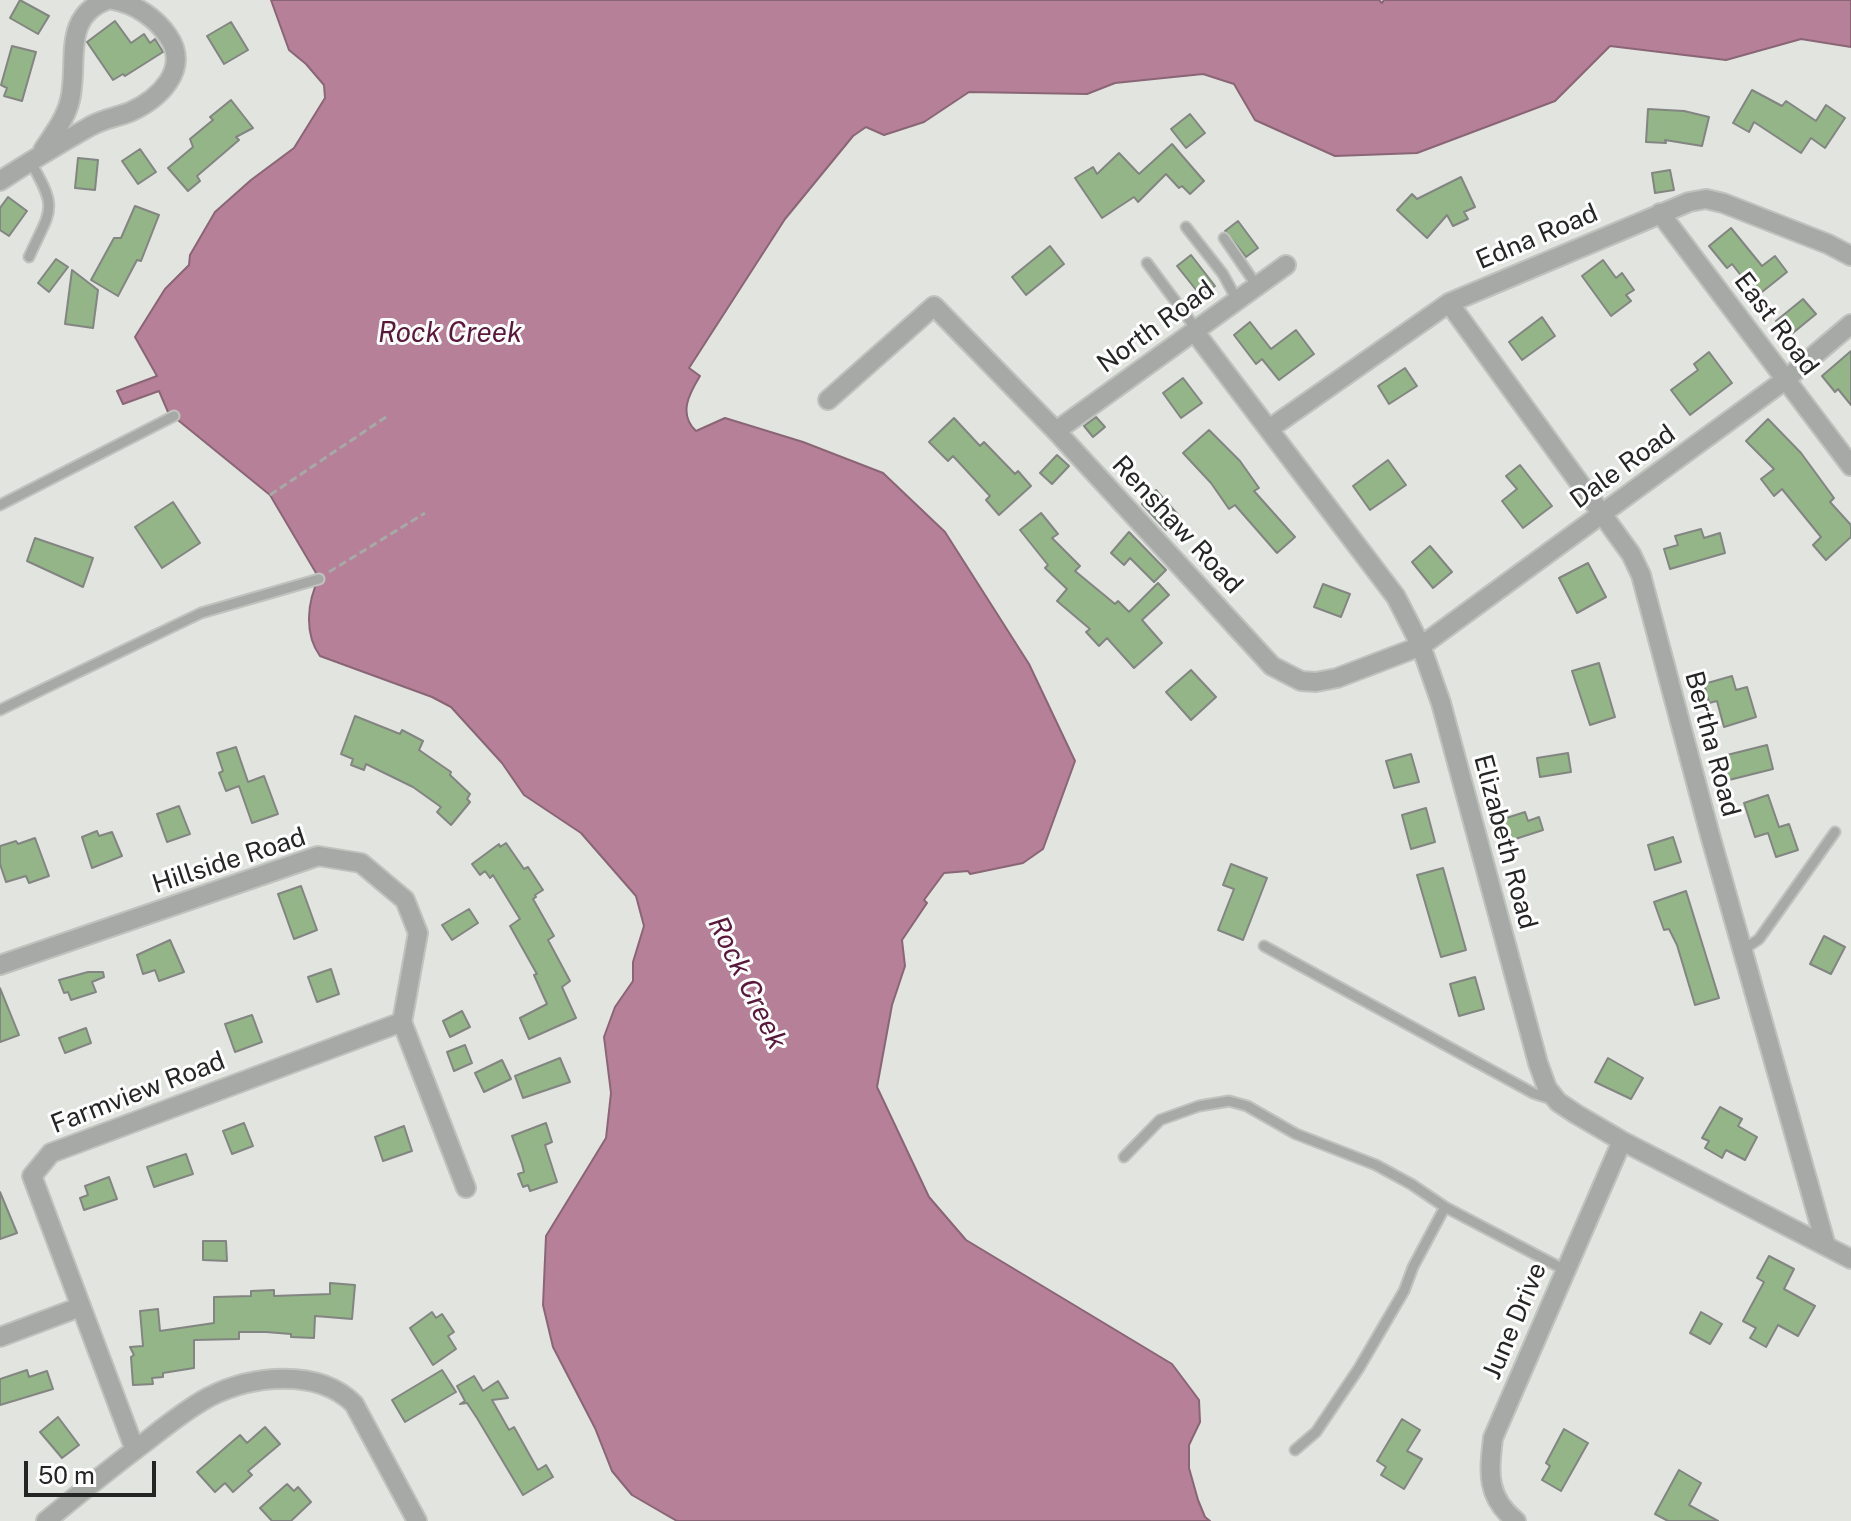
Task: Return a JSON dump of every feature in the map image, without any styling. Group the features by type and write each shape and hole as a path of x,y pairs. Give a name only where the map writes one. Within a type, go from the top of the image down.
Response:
{"street":[{"path":"0,181 94,124 131,111 163,91 175,71 175,51 152,17 122,2 110,0 88,10 78,24 70,101 59,126 34,158"},
{"name":"Edna Road","path":"1269,429 1449,303 1689,202 1706,199 1723,203 1851,256"},
{"name":"East Road","path":"1660,213 1851,466"},
{"name":"North Road","path":"1056,431 1286,265"},
{"name":"Bertha Road","path":"1449,303 1631,554 1641,575 1706,820 1826,1246"},
{"name":"Renshaw Road","path":"828,400 934,306 1056,431 1272,666 1301,681 1316,682 1337,678 1421,646"},
{"name":"Dale Road","path":"1421,646 1785,380 1851,324"},
{"name":"Elizabeth Road","path":"1196,330 1396,597 1421,646 1441,703 1538,1063 1547,1088 1558,1102"},
{"name":"Hillside Road","path":"0,965 318,856 361,863 405,900 418,933 402,1022"},
{"path":"402,1022 466,1188"},
{"name":"Farmview Road","path":"135,1450 32,1176 51,1153 402,1022"},
{"path":"1558,1102 1622,1141 1851,1259"},
{"name":"June Drive","path":"1516,1521 1494,1497 1490,1476 1493,1438 1622,1141"},
{"path":"0,1337 80,1307"},
{"path":"46,1521 185,1411 212,1395 265,1380 315,1381 344,1394 354,1404 417,1521"}],"lane":[{"path":"29,257 51,207 34,158"},
{"path":"1186,227 1223,274 1237,300"},
{"path":"1224,238 1257,286"},
{"path":"1147,263 1196,330"},
{"path":"0,505 174,416"},
{"path":"0,710 201,613 319,579"},
{"path":"1743,950 1759,939 1835,832"},
{"path":"1264,946 1533,1093 1558,1102"},
{"path":"1124,1157 1160,1120 1199,1106 1229,1101 1247,1106 1296,1134 1376,1165 1445,1207 1565,1270"},
{"path":"1295,1450 1316,1432 1359,1368 1404,1291 1413,1267 1445,1207"}],"path":[{"path":"270,495 386,417"},
{"path":"319,579 425,513"}],"water":[{"name":"Rock Creek","path":"271,0 1379,0 1382,3 1384,0 1851,0 1851,47 1801,39 1726,60 1610,46 1555,101 1417,153 1335,156 1255,120 1234,84 1203,74 1115,83 1087,94 969,92 924,122 884,135 866,127 853,136 785,219 689,368 700,376 689,397 686,411 696,431 725,418 803,442 883,473 945,532 1029,664 1075,761 1043,849 1023,863 970,874 968,871 944,873 924,900 927,903 902,940 905,966 892,1005 877,1087 929,1197 966,1240 1172,1364 1199,1400 1200,1422 1189,1445 1189,1468 1198,1500 1210,1521 677,1521 632,1495 612,1471 595,1428 553,1347 543,1305 546,1236 606,1138 611,1093 604,1037 615,1007 633,981 633,962 644,926 636,896 581,833 524,795 502,763 451,707 432,697 320,656 309,628 312,597 319,578 270,495 168,412 159,391 123,404 117,391 157,376 135,337 165,289 189,265 190,255 215,212 294,148 325,98 324,85 289,50"}],"building":[{"path":"20,0 49,16 38,34 10,18"},
{"path":"115,21 131,43 144,34 150,43 155,39 163,52 113,80 87,42"},
{"path":"231,22 248,50 224,64 207,36"},
{"path":"12,46 36,52 22,101 4,96 7,88 1,85"},
{"path":"1752,90 1782,106 1786,101 1816,121 1826,105 1845,118 1825,148 1811,138 1801,153 1754,122 1749,132 1733,123"},
{"path":"231,100 253,128 236,137 239,140 197,176 200,181 188,191 168,168 193,147 190,139"},
{"path":"1648,109 1684,111 1709,117 1702,146 1665,140 1666,143 1646,142"},
{"path":"1190,114 1205,133 1186,148 1171,129"},
{"path":"1172,144 1204,181 1190,194 1182,186 1179,188 1166,174 1138,202 1134,197 1102,218 1075,178 1093,167 1097,174 1119,153 1139,174"},
{"path":"140,149 156,172 138,184 122,161"},
{"path":"78,158 98,160 95,190 75,188"},
{"path":"1670,170 1674,190 1655,193 1652,173"},
{"path":"1461,177 1475,207 1464,212 1468,219 1453,226 1447,215 1427,238 1397,210 1412,194 1417,199"},
{"path":"8,197 27,211 9,236 0,230 0,208"},
{"path":"135,206 159,215 141,261 137,260 118,296 91,280 114,238 121,238"},
{"path":"1238,221 1258,248 1246,257 1225,231"},
{"path":"1731,228 1762,266 1775,256 1787,272 1757,296 1732,264 1727,268 1709,246"},
{"path":"1050,246 1064,264 1026,295 1012,277"},
{"path":"1191,255 1215,286 1201,296 1177,266"},
{"path":"56,259 68,267 49,292 38,283"},
{"path":"1603,260 1616,278 1622,273 1634,290 1626,295 1631,301 1611,316 1582,276"},
{"path":"72,270 98,290 93,328 65,324"},
{"path":"1803,299 1816,314 1788,337 1776,321"},
{"path":"1542,317 1555,336 1522,360 1509,342"},
{"path":"1250,322 1271,349 1296,330 1314,354 1279,380 1262,359 1256,364 1234,335"},
{"path":"1851,351 1851,405 1822,376"},
{"path":"1709,352 1732,383 1690,415 1671,390 1698,370 1694,364"},
{"path":"1405,368 1417,386 1389,404 1378,386"},
{"path":"1183,378 1202,403 1181,418 1163,393"},
{"path":"1096,417 1105,427 1093,437 1084,426"},
{"path":"954,418 980,446 984,442 1031,486 999,515 986,500 990,496 953,456 948,461 929,442"},
{"path":"1768,419 1801,453 1834,498 1830,502 1851,525 1851,537 1826,560 1813,545 1821,537 1782,489 1774,496 1761,479 1774,469 1746,441"},
{"path":"1209,430 1240,461 1259,488 1254,491 1295,537 1277,553 1235,505 1229,509 1211,483 1183,453"},
{"path":"1057,455 1069,466 1052,484 1040,473"},
{"path":"1388,460 1406,485 1370,510 1353,486"},
{"path":"1520,465 1552,506 1523,528 1502,501 1517,489 1506,476"},
{"path":"1156,490 1180,517 1166,530 1142,504"},
{"path":"173,502 200,543 162,568 135,527"},
{"path":"1041,513 1058,534 1052,538 1080,566 1075,571 1115,604 1118,601 1129,612 1158,583 1169,595 1142,620 1162,643 1134,668 1107,638 1099,646 1086,632 1090,629 1057,601 1067,589 1045,568 1048,565 1020,530"},
{"path":"1701,529 1704,538 1720,533 1725,553 1670,569 1664,549 1678,545 1675,536"},
{"path":"1129,532 1166,570 1154,582 1130,558 1124,565 1111,553"},
{"path":"35,538 93,558 83,587 27,561"},
{"path":"1430,546 1452,572 1433,588 1412,562"},
{"path":"1588,563 1606,597 1577,613 1559,578"},
{"path":"1323,584 1350,594 1341,617 1314,607"},
{"path":"1599,663 1615,717 1590,725 1572,671"},
{"path":"1191,670 1216,697 1191,720 1166,692"},
{"path":"1732,676 1736,690 1747,687 1756,717 1724,727 1717,701 1709,703 1704,684"},
{"path":"355,716 400,734 402,730 423,741 419,750 451,772 450,775 470,794 467,799 470,802 451,825 437,812 441,807 413,787 366,764 364,770 351,765 353,759 341,754"},
{"path":"1767,745 1773,769 1725,781 1719,757"},
{"path":"236,747 248,782 264,776 278,814 252,823 239,786 226,791 219,773 223,771 217,753"},
{"path":"1568,753 1571,772 1540,777 1537,758"},
{"path":"1411,754 1419,782 1394,788 1386,761"},
{"path":"1768,795 1779,827 1789,824 1798,850 1776,857 1768,833 1755,837 1744,803"},
{"path":"179,806 190,834 167,842 157,814"},
{"path":"1426,808 1435,842 1411,849 1402,815"},
{"path":"1525,812 1528,821 1539,817 1543,830 1506,842 1500,820"},
{"path":"97,831 99,836 112,832 122,856 92,868 82,837"},
{"path":"1673,837 1681,862 1655,870 1648,845"},
{"path":"35,838 49,876 29,883 26,876 6,882 0,864 0,846"},
{"path":"506,843 524,869 528,867 543,890 533,899 554,936 548,940 570,981 562,987 576,1018 529,1039 520,1018 547,1004 534,975 537,974 510,926 520,919 493,875 490,878 485,871 480,875 472,864 499,844 500,847"},
{"path":"1231,864 1267,878 1243,940 1218,930 1234,889 1223,885"},
{"path":"1443,868 1466,950 1441,957 1417,875"},
{"path":"301,886 317,930 294,939 278,894"},
{"path":"1686,891 1719,998 1695,1005 1677,945 1669,929 1664,930 1654,902"},
{"path":"469,909 478,923 452,940 442,925"},
{"path":"1824,936 1845,947 1831,974 1810,964"},
{"path":"170,940 184,972 159,981 155,970 143,974 137,955"},
{"path":"331,969 339,994 317,1002 308,977"},
{"path":"88,972 103,972 104,977 92,982 96,992 71,1000 68,992 64,993 59,980"},
{"path":"1475,977 1484,1009 1459,1016 1450,984"},
{"path":"0,988 19,1035 0,1042"},
{"path":"462,1011 470,1027 450,1037 443,1021"},
{"path":"252,1015 262,1042 235,1052 225,1024"},
{"path":"86,1028 91,1043 65,1053 59,1038"},
{"path":"465,1045 472,1063 454,1071 447,1052"},
{"path":"560,1058 570,1082 523,1098 515,1076"},
{"path":"1608,1058 1643,1078 1631,1099 1595,1082"},
{"path":"502,1060 511,1079 484,1092 475,1073"},
{"path":"1720,1107 1742,1119 1738,1126 1757,1137 1745,1160 1726,1150 1722,1158 1705,1148 1709,1141 1702,1138"},
{"path":"244,1123 253,1146 232,1154 223,1131"},
{"path":"546,1123 552,1142 545,1145 557,1182 530,1191 528,1185 523,1187 518,1174 524,1172 512,1136"},
{"path":"404,1126 412,1151 383,1161 375,1137"},
{"path":"186,1154 193,1174 154,1187 147,1167"},
{"path":"109,1177 117,1199 84,1210 80,1198 88,1195 85,1186"},
{"path":"0,1192 17,1233 0,1239"},
{"path":"203,1241 226,1241 227,1261 203,1260"},
{"path":"1769,1256 1794,1269 1784,1289 1815,1306 1798,1336 1778,1325 1766,1347 1750,1338 1756,1328 1743,1321 1764,1282 1757,1278"},
{"path":"330,1283 355,1285 352,1319 315,1316 314,1338 239,1332 239,1339 194,1340 194,1368 163,1373 163,1377 152,1378 153,1384 133,1385 131,1357 134,1355 130,1347 143,1346 140,1311 158,1309 160,1331 214,1323 214,1297 251,1296 251,1291 274,1290 274,1296 330,1294"},
{"path":"432,1312 436,1318 442,1314 454,1332 448,1336 456,1349 433,1365 410,1328"},
{"path":"1701,1312 1722,1324 1710,1344 1690,1333"},
{"path":"27,1370 29,1377 47,1371 53,1389 0,1405 0,1379"},
{"path":"442,1370 456,1392 405,1422 392,1400"},
{"path":"474,1376 483,1391 498,1381 508,1398 492,1400 509,1430 514,1427 538,1470 546,1465 553,1477 523,1495 467,1403 460,1404 465,1401 457,1386"},
{"path":"58,1417 79,1445 62,1458 40,1432"},
{"path":"1402,1419 1420,1430 1407,1451 1422,1459 1404,1489 1381,1475 1386,1467 1377,1461"},
{"path":"265,1427 280,1444 248,1471 252,1475 233,1492 225,1483 215,1492 197,1472 240,1435 247,1443"},
{"path":"1564,1429 1588,1443 1561,1491 1542,1480 1550,1466 1546,1463"},
{"path":"1679,1470 1701,1483 1689,1505 1718,1521 1668,1521 1655,1514"},
{"path":"287,1484 294,1491 298,1487 311,1502 291,1521 272,1521 260,1508"}]}
